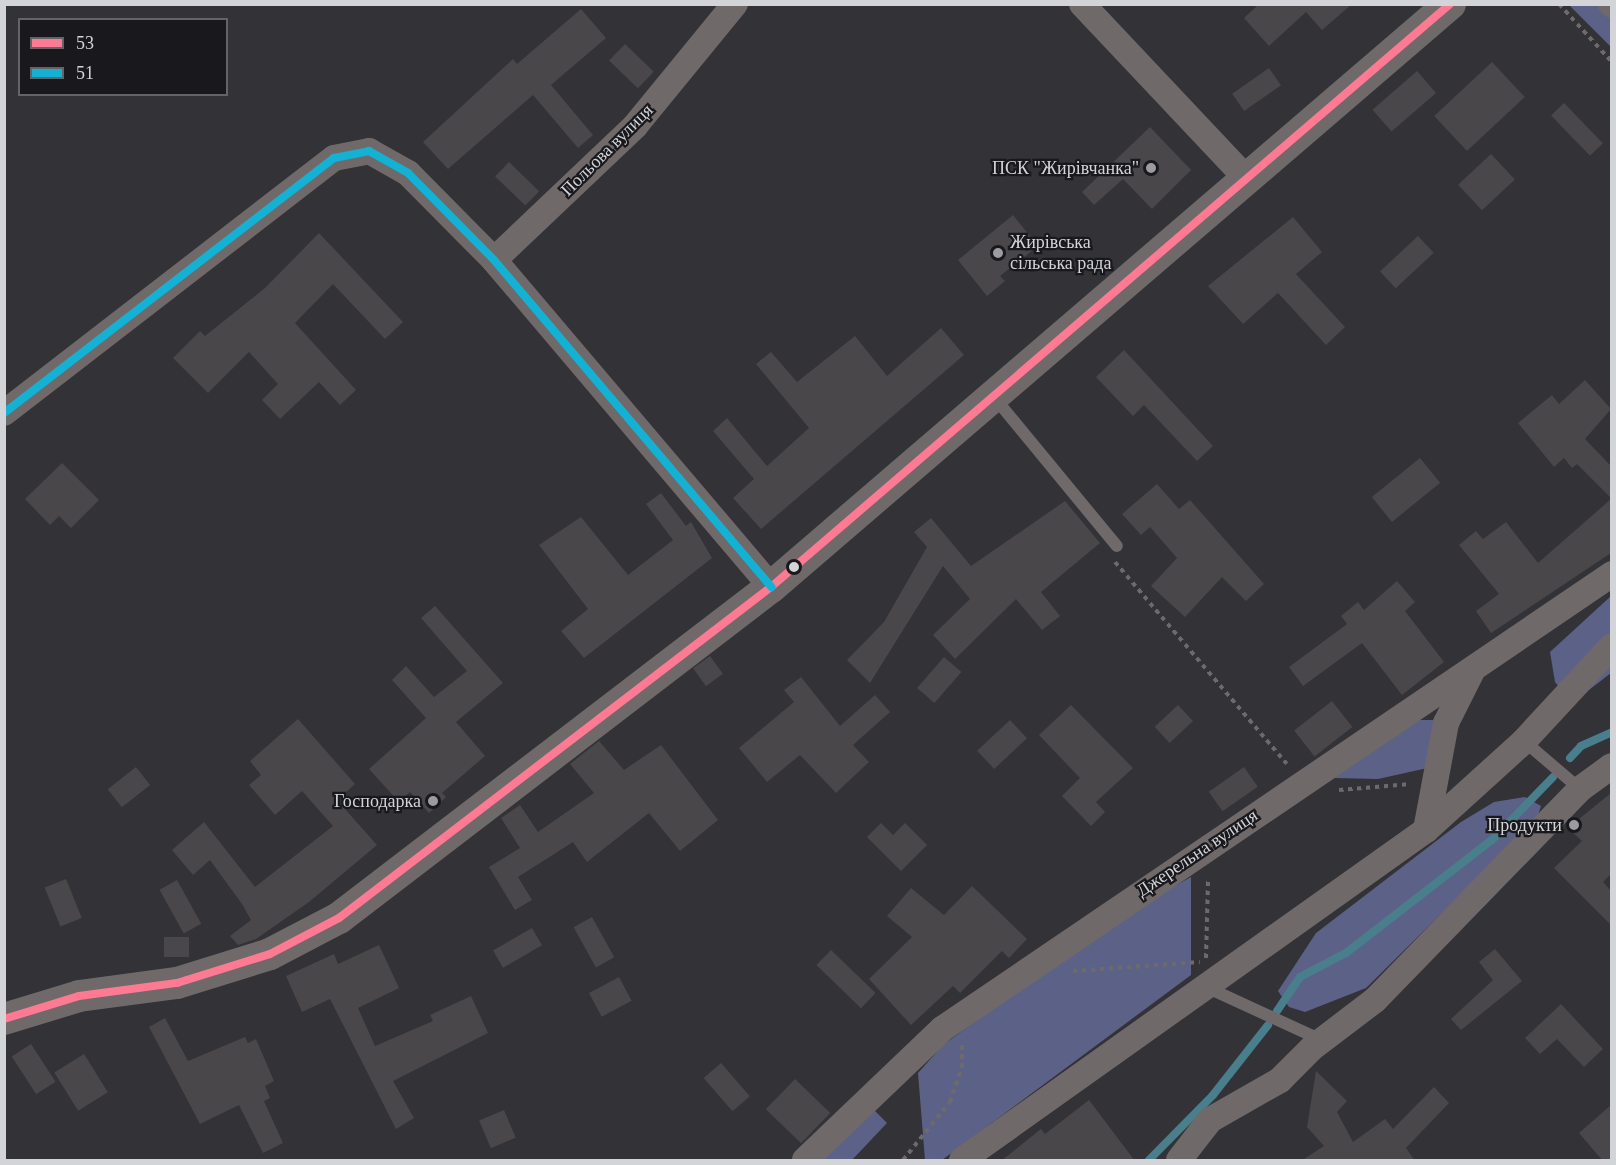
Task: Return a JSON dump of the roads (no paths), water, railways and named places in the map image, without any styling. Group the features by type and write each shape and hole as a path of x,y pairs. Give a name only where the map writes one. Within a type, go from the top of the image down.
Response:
{"street":[{"name":"Польова вулиця","path":"494,260 634,126 735,4"},
{"path":"1082,4 1247,179"},
{"path":"4,1019 79,996 177,983 270,954 339,918 771,587 1450,4"},
{"path":"4,413 334,158 369,152 408,173 494,260 771,587"},
{"name":"Джерельна вулиця","path":"805,1161 942,1029 1209,845 1472,671 1611,574"},
{"path":"962,1161 1426,830 1524,741 1611,646"},
{"path":"1426,830 1433,778 1446,723 1472,671"},
{"path":"1179,1161 1210,1120 1280,1080 1322,1040 1375,1000 1580,789 1611,766"}],"lane":[{"path":"994,397 1117,546"},
{"path":"1524,741 1580,789"},
{"path":"1204,987 1322,1040"}],"waterway":[{"path":"1570,758 1581,746 1612,732"},
{"path":"1277,1011 1300,977 1346,953 1493,839 1553,777"},
{"path":"1149,1160 1213,1095 1268,1025"}],"place":[{"name":"ПСК \"Жирівчанка\"","path":"1151,168"},
{"name":"Жирівська сільська рада","path":"998,253"},
{"name":"Господарка","path":"433,801"},
{"name":"Продукти","path":"1574,825"}]}
